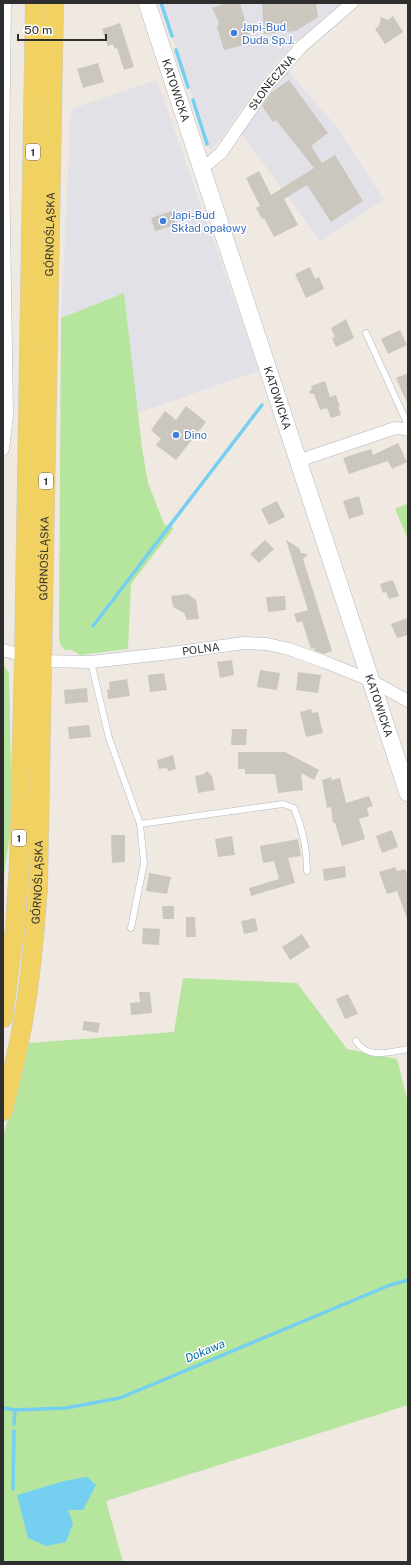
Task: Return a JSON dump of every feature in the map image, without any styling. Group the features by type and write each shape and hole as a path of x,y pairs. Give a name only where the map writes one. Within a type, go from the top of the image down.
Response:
{"main road":[{"name":"GÓRNOŚLĄSKA","path":"3,1018 15,927 19,865 36,3"},
{"name":"GÓRNOŚLĄSKA","path":"3,1111 25,1009 34,938 38,887 54,3"},
{"path":"54,43 66,3"}],"street":[{"path":"3,449 7,415 3,160 5,3"},
{"name":"KATOWICKA","path":"147,3 408,793"},
{"name":"SŁONECZNA","path":"202,168 221,153 267,86 301,47 352,3"},
{"path":"298,461 395,428 407,430"},
{"name":"POLNA","path":"3,650 43,661 91,662 244,643 267,644 289,649 325,662 372,681 408,701"}],"lane":[{"path":"366,333 407,423 407,430"},
{"path":"91,662 109,738 140,824 144,863 131,928"},
{"path":"140,824 283,804 294,808 300,822 307,849 307,871"},
{"path":"356,1041 361,1048 366,1051 380,1053 408,1049"}],"shaded area":[{"path":"162,3 346,3 296,41 262,79 221,139 210,151"},
{"path":"284,66 336,126 384,200 320,241 239,130"},
{"path":"157,80 259,371 137,413 124,293 61,318 71,109"}],"green space":[{"path":"124,293 142,448 148,483 164,524 174,528 131,584 128,649 80,655 72,650 65,650 61,646 59,639 61,318"},
{"path":"408,503 408,539 395,509"},
{"path":"3,664 9,673 12,818 3,884"},
{"path":"183,978 297,983 347,1049 397,1059 408,1103 408,1405 106,1501 123,1562 3,1562 3,1137 29,1043 174,1032"}],"water":[{"path":"87,1477 96,1485 83,1510 68,1510 73,1523 66,1542 46,1546 28,1538 17,1495 64,1481"}],"building":[{"name":"Japi-Bud Duda Sp.J.","path":"227,3 240,3 250,39 243,45 224,50 217,27 219,22 212,8"},
{"path":"262,3 316,3 318,17 296,31 264,34"},
{"path":"393,16 403,32 385,44 375,29 379,26 381,17 388,20"},
{"path":"120,23 134,67 124,70 117,48 115,49 113,44 108,46 102,29"},
{"path":"98,63 104,82 83,88 77,69"},
{"path":"289,80 328,133 311,146 322,163 335,155 363,201 331,222 307,185 284,199 298,225 274,237 264,218 262,219 256,208 260,206 246,178 259,171 271,195 314,168 276,120 273,122 262,106 272,92"},
{"name":"Japi-Bud Skład opałowy","path":"172,211 176,225 155,231 151,218"},
{"path":"310,267 315,279 319,277 324,289 306,298 295,274"},
{"path":"346,319 354,338 336,347 332,338 335,337 331,328"},
{"path":"400,330 407,345 388,354 381,339"},
{"path":"408,373 408,405 396,378"},
{"path":"325,381 330,397 336,395 341,415 331,418 327,408 320,410 314,394 309,393 312,388 311,386"},
{"name":"Dino","path":"186,406 206,422 176,460 156,445 161,439 151,430 165,411 176,420"},
{"path":"398,443 407,462 392,469 388,461 349,474 343,458 371,449 373,455"},
{"path":"359,496 364,514 349,519 343,501"},
{"path":"277,501 285,517 269,525 261,509"},
{"path":"265,540 274,549 259,563 250,554"},
{"path":"286,540 299,548 301,553 308,554 303,559 332,651 324,654 315,651 314,648 311,649 302,621 297,623 294,614 308,610"},
{"path":"393,580 399,596 389,599 386,592 383,593 380,584"},
{"path":"188,594 196,600 199,619 187,620 184,613 173,607 171,596"},
{"path":"285,596 286,610 268,612 266,597"},
{"path":"408,618 408,635 397,638 391,624"},
{"path":"232,660 234,675 220,678 217,662"},
{"path":"260,670 280,673 277,690 257,687"},
{"path":"298,672 321,675 318,693 296,690"},
{"path":"164,673 167,690 150,692 148,675"},
{"path":"127,679 130,696 108,699 107,690 110,689 109,682"},
{"path":"87,688 88,702 65,704 64,690"},
{"path":"311,709 312,713 318,712 323,733 306,737 300,712"},
{"path":"89,725 91,737 69,739 68,727"},
{"path":"232,729 247,729 246,745 231,745"},
{"path":"238,752 285,752 319,770 314,780 301,773 303,790 278,793 275,774 245,774 245,769 238,769"},
{"path":"173,755 176,769 168,771 167,768 159,769 157,760"},
{"path":"207,771 212,776 215,790 198,793 195,776 204,774"},
{"path":"331,777 332,780 340,778 346,803 369,796 373,806 367,808 369,816 359,819 365,839 342,846 335,823 333,823 331,807 327,808 322,780"},
{"path":"392,830 398,847 382,853 376,836"},
{"path":"111,835 125,835 125,862 112,863"},
{"path":"232,836 235,855 218,857 215,839"},
{"path":"298,839 301,856 288,858 295,883 251,896 249,888 279,879 274,861 263,863 260,846"},
{"path":"345,866 346,877 324,881 323,869"},
{"path":"395,867 397,871 405,869 408,876 408,919 397,891 387,894 379,872"},
{"path":"149,873 171,877 167,894 146,891"},
{"path":"162,906 174,906 174,919 163,919"},
{"path":"186,917 195,917 196,937 186,937"},
{"path":"255,918 258,931 244,934 241,921"},
{"path":"143,928 160,929 159,945 142,944"},
{"path":"302,934 310,947 290,960 282,947"},
{"path":"139,992 150,992 152,1013 131,1015 130,1003 140,1002"},
{"path":"348,994 358,1014 345,1019 336,999"},
{"path":"84,1021 100,1023 98,1033 82,1030"}],"waterway":[{"path":"161,3 172,36"},
{"path":"176,50 188,87"},
{"path":"193,100 207,144"},
{"path":"93,626 262,405"},
{"name":"Dokawa","path":"3,1408 15,1410 66,1408 120,1398 390,1285 408,1280"},
{"path":"14,1424 15,1410"},
{"path":"13,1489 14,1431"}],"place":[{"name":"Japi-Bud Duda Sp.J.","path":"234,33"},
{"name":"Japi-Bud Skład opałowy","path":"163,221"},
{"name":"Dino","path":"176,435"}]}
